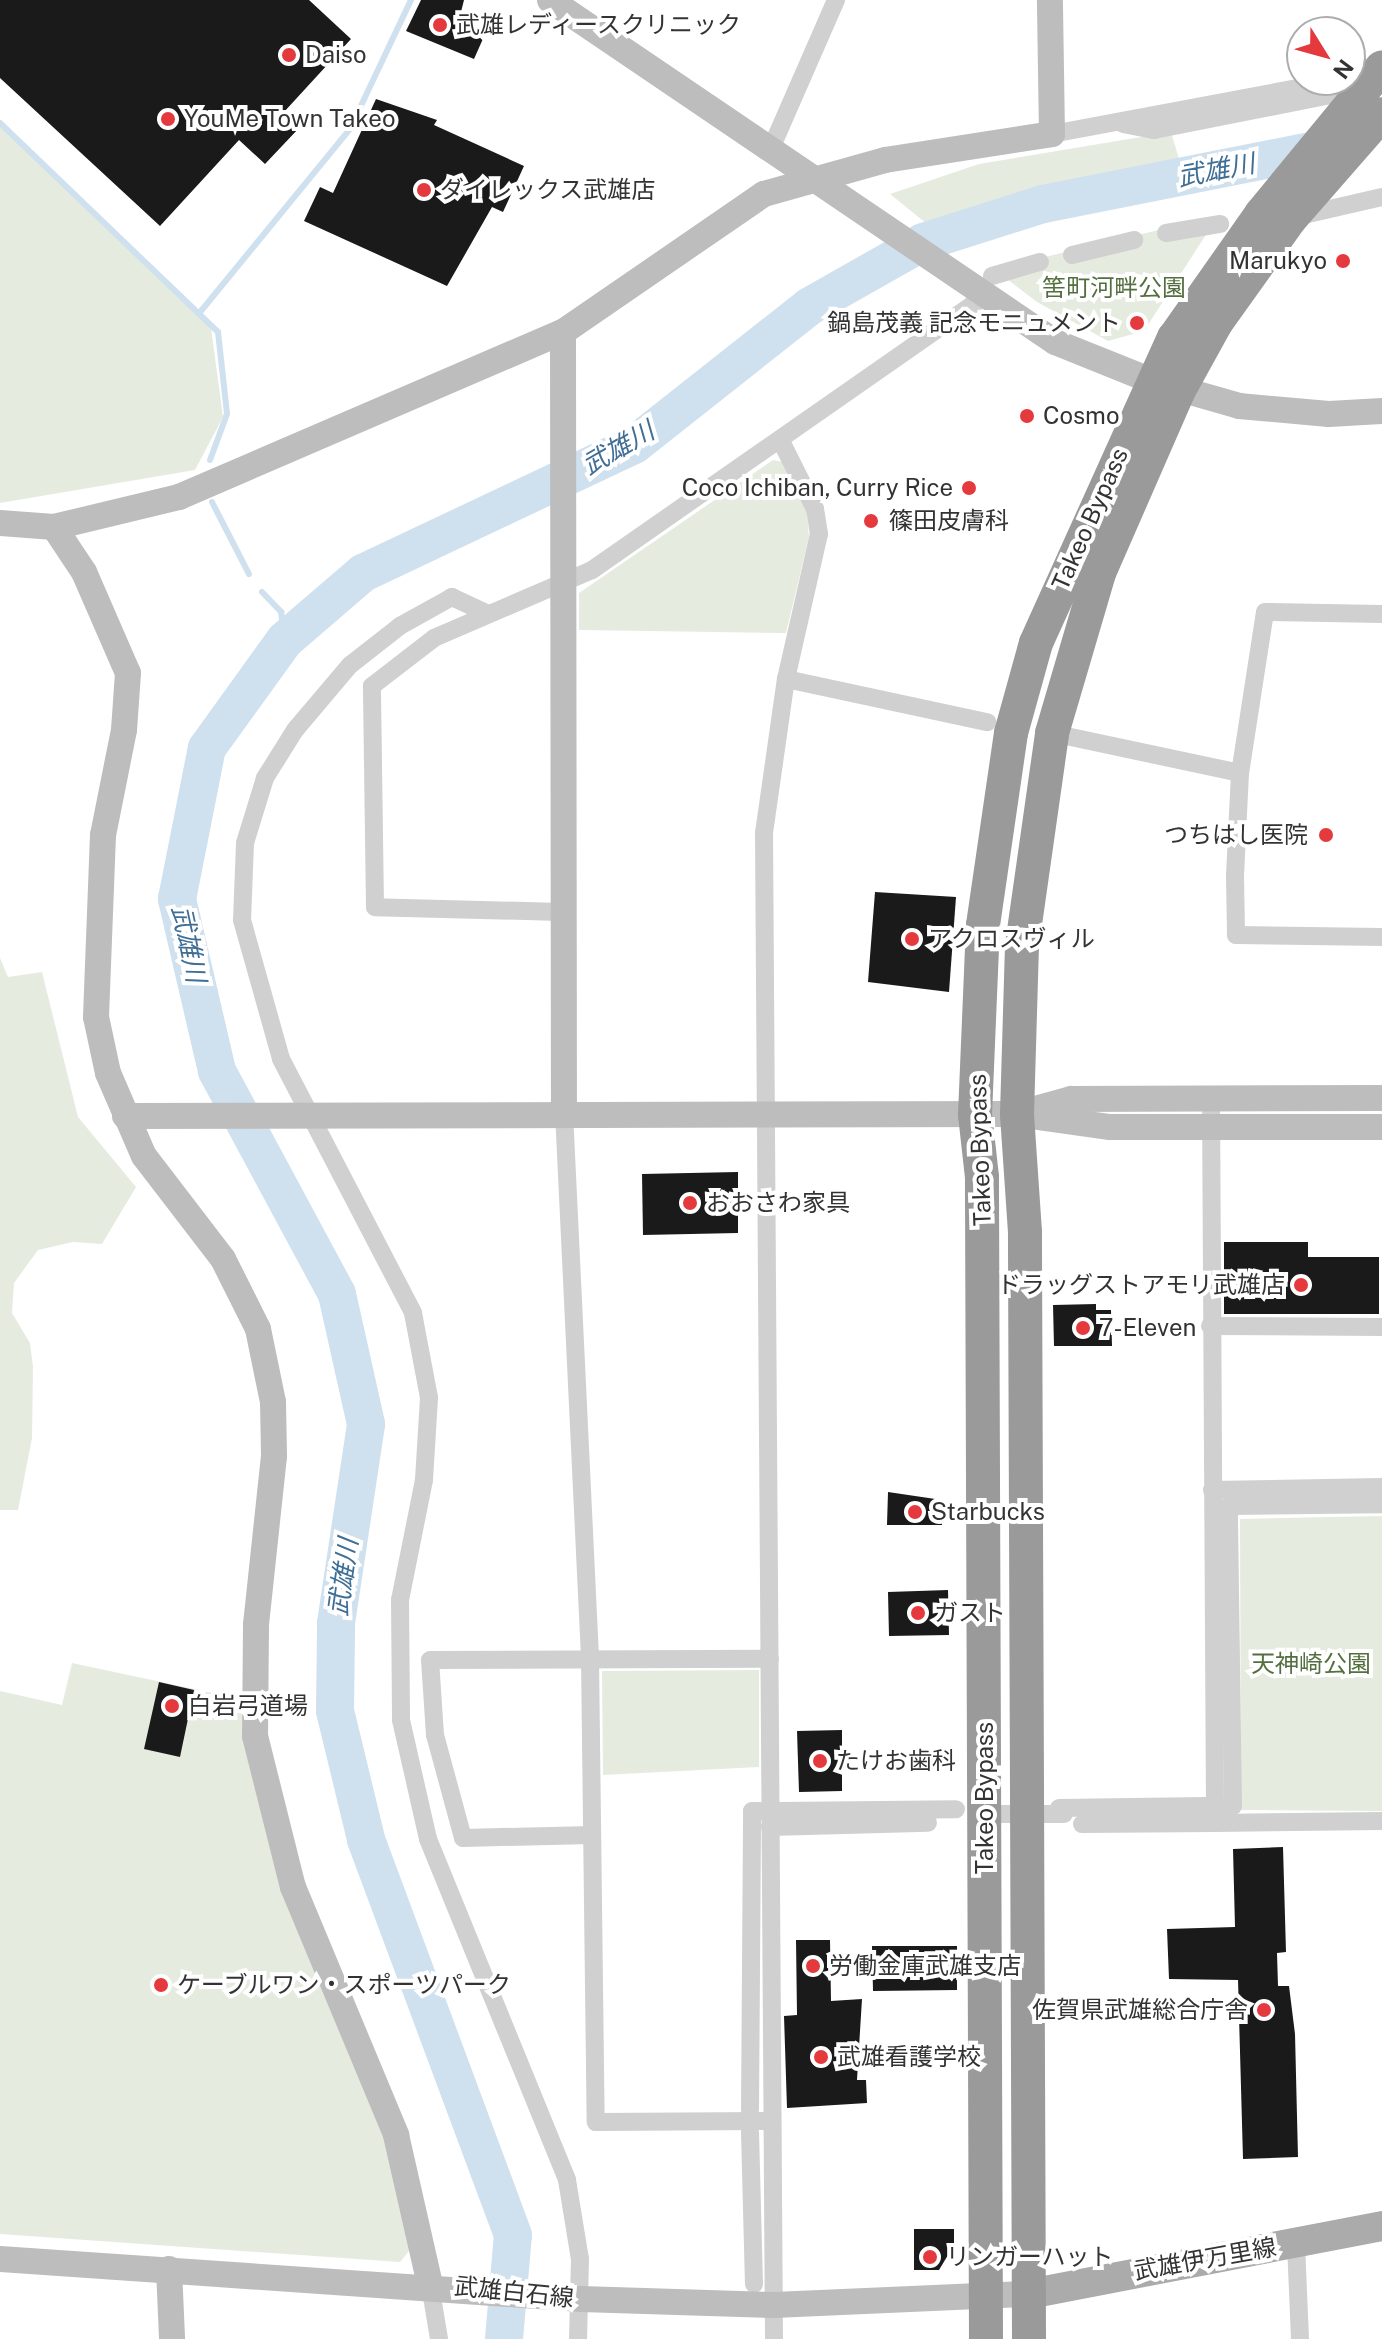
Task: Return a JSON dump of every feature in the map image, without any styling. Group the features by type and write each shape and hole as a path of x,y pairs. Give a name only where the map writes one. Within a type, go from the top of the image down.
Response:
{"highway":[{"name":"Takeo Bypass","path":"986,2339 983,1192 975,1115 983,925 1011,733 1036,643 1166,386 1216,323 1285,213 1370,93"},
{"name":"Takeo Bypass","path":"1029,2339 1025,1232 1017,1114 1022,945 1052,733 1099,573 1166,386"}],"main road":[{"name":"武雄伊万里線","path":"1029,2294 1382,2226"}],"street":[{"path":"550,0 853,207 983,288 1055,342 1166,386 1239,406 1382,411"},
{"path":"770,151 836,0"},
{"path":"1050,0 1052,134"},
{"path":"0,523 54,527 179,497 563,332 764,194 818,183 885,160 1052,134 1286,90"},
{"path":"1113,122 1154,130 1370,93"},
{"path":"1285,213 1382,197"},
{"path":"1166,233 1220,224"},
{"path":"1072,255 1134,240"},
{"path":"561,912 375,907 372,686 434,638 560,575 592,570 781,441 983,288 1040,262"},
{"path":"563,332 560,575 564,1112 590,1658 596,2122 769,2121"},
{"path":"774,2339 769,2121 770,1659 764,833 786,679 819,534 815,509 781,441"},
{"path":"54,527 84,572 128,673 124,730 103,835 96,1017 125,1116 168,1191 223,1259 258,1329 274,1429 256,1625 255,1736 293,1887 396,2135 438,2285 439,2339"},
{"path":"486,613 452,597 400,626 350,665 295,730 265,778 245,843 242,920 281,1059 300,1113 413,1313 429,1398 424,1480 400,1600 401,1720 428,1839 567,2180 580,2299 578,2339"},
{"path":"1382,614 1265,612 1240,773 1236,935 1382,937"},
{"path":"786,679 987,722"},
{"path":"1052,733 1240,773"},
{"path":"1211,1097 1215,1823"},
{"path":"1017,1114 1071,1099 1382,1098"},
{"path":"125,1116 564,1112 1017,1114 1074,1125 1382,1127"},
{"path":"1210,1326 1382,1327"},
{"path":"1212,1490 1382,1487"},
{"path":"770,1816 1233,1806 1229,1506 1382,1504"},
{"path":"592,1835 463,1838 435,1735 430,1660 770,1659"},
{"path":"750,2110 752,1811 770,1816 928,1823"},
{"path":"1082,1824 1382,1821"},
{"path":"750,2132 754,2284"},
{"path":"1296,2244 1300,2339"},
{"name":"武雄白石線","path":"0,2259 438,2285 580,2299 774,2305 1029,2294"},
{"path":"169,2269 172,2339"}],"green space":[{"path":"0,126 211,328 223,417 195,470 0,503"},
{"path":"1171,132 1180,162 1047,189 927,224 890,194 979,164"},
{"name":"筈町河畔公園","path":"1218,216 1144,331 1108,341 1037,302 994,269"},
{"path":"773,460 783,462 807,512 809,537 786,633 579,630 579,593"},
{"path":"0,958 8,977 42,972 78,1117 136,1187 102,1244 73,1242 38,1250 14,1283 12,1313 30,1343 33,1367 32,1438 18,1510 0,1510"},
{"name":"天神崎公園","path":"1382,1516 1382,1811 1241,1810 1240,1519"},
{"name":"ケーブルワン・スポーツパーク","path":"72,1663 246,1700 384,2135 408,2236 409,2251 400,2262 0,2234 0,1691 62,1705"},
{"path":"759,1670 759,1767 603,1775 602,1671"}],"building":[{"name":"YouMe Town Takeo","path":"0,0 309,0 351,39 284,112 300,127 265,164 239,140 160,226 0,78"},
{"name":"武雄レディースクリニック","path":"421,0 464,0 459,20 486,32 474,59 406,31"},
{"name":"ダイレックス武雄店","path":"376,99 437,120 434,125 524,166 503,212 492,207 447,286 304,221 320,187 333,193"},
{"name":"アクロスヴィル","path":"875,892 956,897 949,992 868,982"},
{"name":"おおさわ家具","path":"738,1172 738,1233 643,1235 642,1174"},
{"name":"ドラッグストアモリ武雄店","path":"1224,1242 1308,1242 1308,1257 1379,1257 1379,1314 1224,1314"},
{"name":"7-Eleven","path":"1096,1304 1096,1310 1111,1310 1112,1346 1054,1346 1053,1305"},
{"name":"Starbucks","path":"888,1492 942,1500 942,1525 887,1525"},
{"name":"ガスト","path":"948,1590 949,1635 889,1636 888,1592"},
{"name":"白岩弓道場","path":"159,1682 194,1690 180,1757 144,1749"},
{"name":"たけお歯科","path":"842,1730 842,1791 799,1792 797,1731"},
{"name":"佐賀県武雄総合庁舎","path":"1283,1847 1286,1952 1277,1953 1278,1986 1289,1986 1295,2034 1298,2157 1243,2159 1238,1980 1169,1979 1167,1929 1235,1927 1233,1849"},
{"name":"武雄看護学校","path":"796,1940 830,1940 831,2001 862,1999 857,2080 866,2080 867,2103 787,2108 784,2016 797,2015"},
{"path":"872,1946 957,1946 957,1990 873,1991"},
{"name":"リンガーハット","path":"914,2229 954,2229 954,2245 939,2270 914,2270"}],"waterway":[{"path":"201,311 350,129 411,0"},
{"path":"0,123 218,332 227,414 210,460"},
{"name":"武雄川","path":"504,2339 513,2235 366,1839 335,1711 336,1623 366,1424 337,1294 217,1071 177,899 207,748 285,640 363,573 634,445 810,306 923,242 1043,204 1336,146"},
{"path":"212,502 249,574"},
{"path":"262,592 281,612 285,640"}],"place":[{"name":"武雄レディースクリニック","path":"440,25"},
{"name":"Daiso","path":"289,55"},
{"name":"YouMe Town Takeo","path":"168,119"},
{"name":"ダイレックス武雄店","path":"424,190"},
{"name":"Marukyo","path":"1343,261"},
{"name":"鍋島茂義 記念モニュメント","path":"1137,323"},
{"name":"Cosmo","path":"1027,416"},
{"name":"Coco Ichiban, Curry Rice","path":"969,488"},
{"name":"篠田皮膚科","path":"871,521"},
{"name":"つちはし医院","path":"1326,835"},
{"name":"アクロスヴィル","path":"912,939"},
{"name":"おおさわ家具","path":"690,1203"},
{"name":"ドラッグストアモリ武雄店","path":"1301,1285"},
{"name":"7-Eleven","path":"1083,1328"},
{"name":"Starbucks","path":"915,1512"},
{"name":"ガスト","path":"918,1613"},
{"name":"白岩弓道場","path":"172,1706"},
{"name":"たけお歯科","path":"820,1761"},
{"name":"労働金庫武雄支店","path":"813,1966"},
{"name":"ケーブルワン・スポーツパーク","path":"161,1985"},
{"name":"佐賀県武雄総合庁舎","path":"1264,2010"},
{"name":"武雄看護学校","path":"821,2057"},
{"name":"リンガーハット","path":"930,2257"}]}
